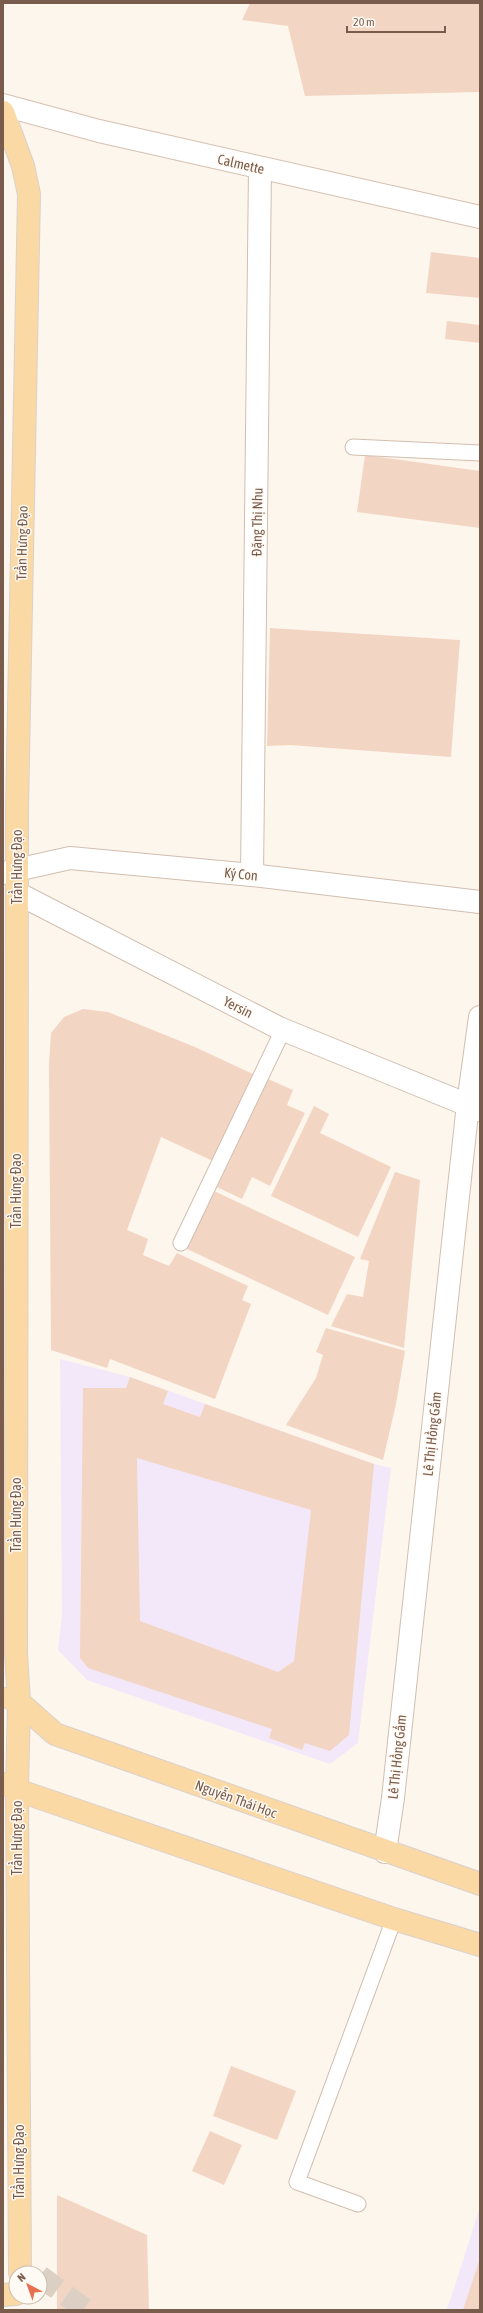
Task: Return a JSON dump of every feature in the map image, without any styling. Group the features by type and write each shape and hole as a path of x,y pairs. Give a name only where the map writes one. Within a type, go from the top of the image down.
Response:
{"main road":[{"name":"Trần Hưng Đạo","path":"3,112 23,166 29,194 10,871 9,1512 16,1654 11,1698 11,2039 20,2265"},
{"name":"Nguyễn Thái Học","path":"11,1698 55,1734 385,1852 480,1884"},
{"path":"10,1786 394,1919 480,1945"}],"street":[{"name":"Calmette","path":"3,105 99,132 480,217"},
{"name":"Ðặng Thị Nhu","path":"252,875 260,168"},
{"name":"Ký Con","path":"10,871 70,858 252,875 480,902"},
{"name":"Yersin","path":"10,890 284,1030 474,1107"},
{"name":"Lê Thị Hồng Gấm","path":"385,1852 393,1798 474,1107 480,1017"}],"lane":[{"path":"353,447 480,453"},
{"path":"181,1243 284,1030"},
{"path":"358,2204 298,2182 394,1919"}],"shaded area":[{"path":"60,1359 130,1377 374,1464 391,1468 358,1743 330,1764 87,1680 58,1650 62,1614"},
{"path":"480,2207 480,2310 446,2310 451,2298"}],"building":[{"path":"250,3 480,3 480,92 305,96 288,26 242,20"},
{"path":"431,252 480,258 480,298 426,293"},
{"path":"447,321 480,325 480,343 445,339"},
{"path":"365,455 480,471 480,528 357,512"},
{"path":"270,628 460,640 451,757 290,745 267,746"},
{"path":"83,1009 108,1012 195,1047 257,1076 215,1162 161,1137 127,1230 148,1239 143,1255 169,1266 177,1253 248,1286 242,1300 251,1304 215,1399 110,1359 107,1368 51,1350 49,1064 51,1033 64,1017"},
{"path":"268,1079 293,1090 287,1105 305,1113 270,1186 252,1177 242,1199 217,1187"},
{"path":"314,1106 329,1114 320,1133 391,1167 358,1237 271,1196"},
{"path":"395,1172 420,1180 404,1348 331,1326 347,1294 363,1297 369,1261 360,1259"},
{"path":"214,1191 355,1257 328,1315 187,1249"},
{"path":"326,1328 405,1351 396,1404 383,1460 286,1425 316,1378 323,1355 316,1352"},
{"path":"130,1377 168,1391 163,1404 200,1417 205,1404 374,1464 349,1735 330,1751 305,1743 302,1750 269,1738 272,1729 88,1668 80,1658 83,1388 126,1388","holes":["137,1458 311,1510 294,1661 278,1672 140,1621"]},
{"path":"231,2066 296,2091 277,2140 213,2116"},
{"path":"210,2131 242,2145 224,2185 192,2171"},
{"path":"57,2195 147,2235 149,2310 57,2310"},
{"path":"480,2258 480,2310 463,2310"}],"tunnel":[{"path":"48,2282 86,2310"}]}
